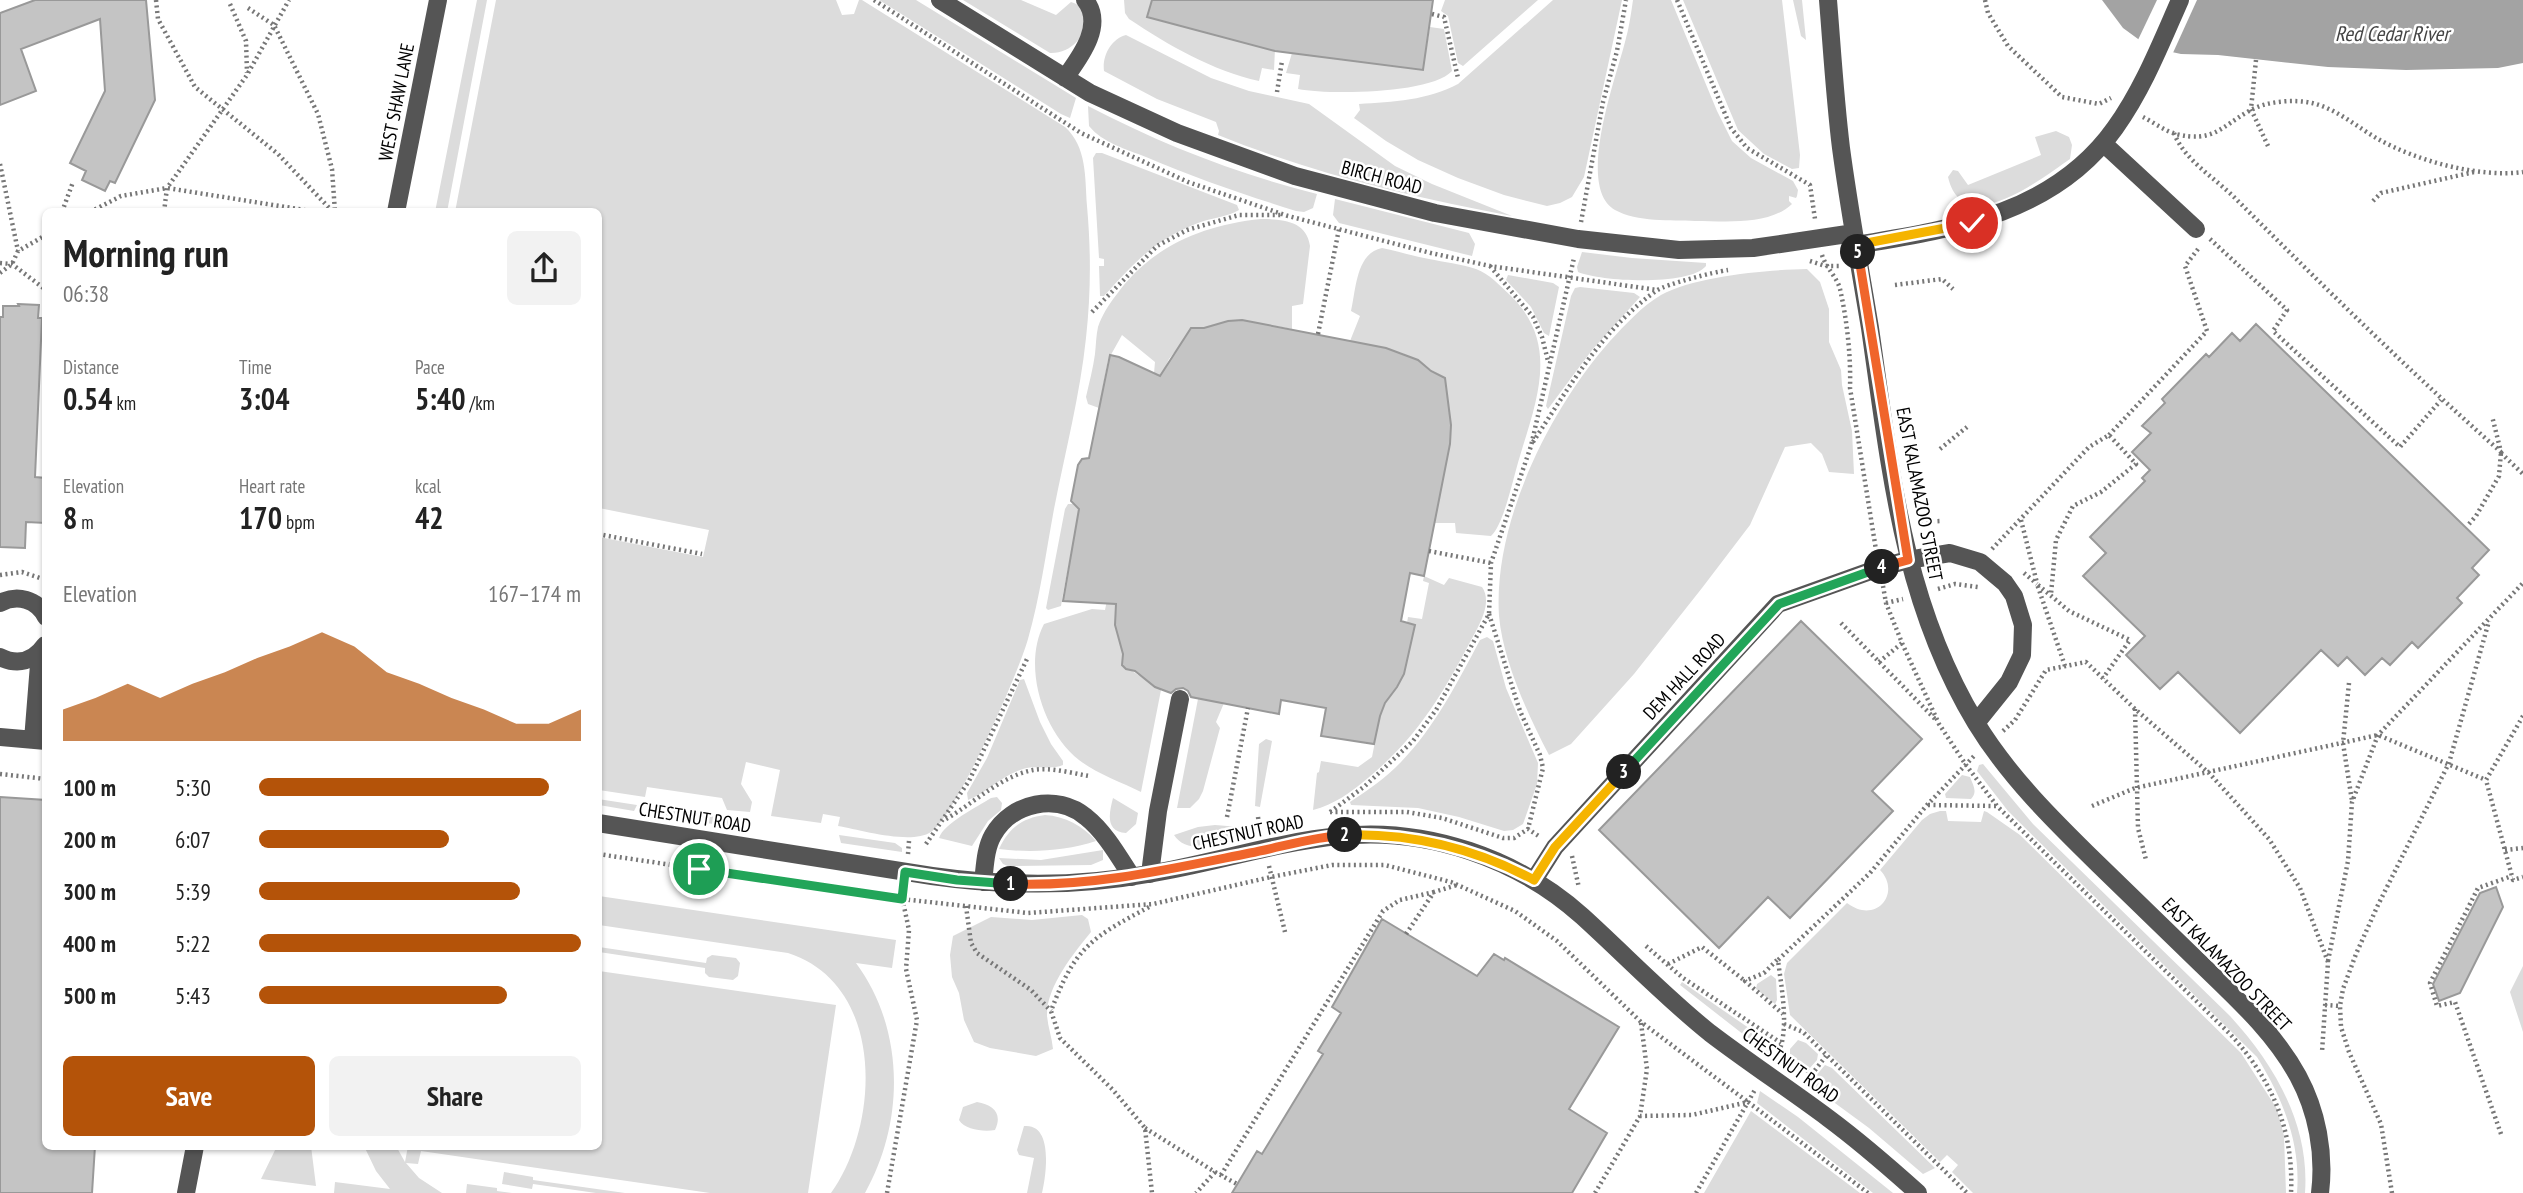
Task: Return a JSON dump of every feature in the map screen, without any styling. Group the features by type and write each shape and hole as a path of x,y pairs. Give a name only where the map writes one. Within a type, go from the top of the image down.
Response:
{"street":[{"name":"WEST SHAW LANE","path":"397,208 438,0"},
{"name":"BIRCH ROAD","path":"940,0 1090,93 1177,133 1295,176 1435,213 1578,239 1679,250 1753,248 1855,239 1972,223 2034,200 2070,174 2103,144 2128,109 2180,0"},
{"path":"1065,78 1080,56 1093,25 1091,10 1085,0"},
{"name":"EAST KALAMAZOO STREET","path":"1828,0 1841,147 1908,560 1940,653 1976,723 2019,784 2250,1012 2284,1053 2315,1117 2322,1163 2320,1193"},
{"path":"2103,144 2196,229"},
{"name":"DEM HALL ROAD","path":"1534,880 1555,847 1779,604 1879,568 1950,553 1966,556 1994,571 2010,590"},
{"path":"1976,723 2009,681 2022,654 2023,625 2020,610 2010,590"},
{"path":"0,603 15,598 26,599 36,604 42,612"},
{"path":"0,657 12,662 22,662 42,651"},
{"path":"0,737 39,740 42,686"},
{"path":"1141,876 1158,811 1180,699"},
{"path":"983,882 986,852 991,838 1010,816 1035,803 1070,807 1087,817 1141,876"},
{"name":"CHESTNUT ROAD","path":"602,824 983,882 1077,883 1141,876 1341,835 1398,836 1426,840 1482,855 1534,880 1582,916 1709,1031 1849,1135 1917,1193"},
{"path":"186,1193 194,1150"}],"path":[{"path":"156,0 158,19 195,87 278,153 330,208"},
{"path":"164,208 167,188 247,75 289,0"},
{"path":"1528,829 1543,768 1520,711 1489,614 1491,563 1531,446 1578,239 1603,102 1617,51 1626,0"},
{"path":"1677,0 1731,128 1746,148 1810,185"},
{"path":"1985,0 1988,13 2008,46 2062,97"},
{"path":"230,4 246,41 247,75"},
{"path":"248,8 274,25 318,114 332,169 334,208"},
{"path":"1432,14 1444,17 1458,78"},
{"path":"2256,60 2251,109 2268,146"},
{"path":"1277,92 1282,61"},
{"path":"2479,172 2406,153 2380,141 2337,113 2312,103 2285,102 2251,109 2213,134 2174,134 2179,146 2227,189 2441,400 2523,474"},
{"path":"0,164 18,251"},
{"path":"2373,201 2381,193 2479,172 2523,172"},
{"path":"63,208 73,182"},
{"path":"98,208 121,196 167,188 292,208"},
{"path":"1092,312 1157,246 1187,230 1239,215 1288,215"},
{"path":"1318,334 1339,229"},
{"path":"0,273 12,264 18,251 42,237"},
{"path":"2001,556 1992,549 2090,447 2109,435 2207,331 2185,265 2209,238 2287,310 2273,331 2400,447 2441,400"},
{"path":"1799,262 1812,260 1825,266"},
{"path":"0,263 12,264 42,287"},
{"path":"1490,266 1533,317 1549,363"},
{"path":"1531,446 1574,380 1613,330 1657,290 1720,271 1733,270"},
{"path":"1895,285 1942,279 1953,289"},
{"path":"2469,524 2499,476 2501,452 2492,415"},
{"path":"1940,449 1967,427"},
{"path":"2051,594 2056,540 2073,506 2101,492 2136,464 2109,435"},
{"path":"2021,520 2037,584 2065,666"},
{"path":"602,535 702,554"},
{"path":"1429,551 1491,563"},
{"path":"2019,570 2069,611 2130,640 2103,678"},
{"path":"0,575 22,572 42,579"},
{"path":"2352,802 2378,735 2523,583"},
{"path":"1886,603 1955,584 2010,590 2037,584"},
{"path":"1329,812 1365,786 1413,741 1436,710 1489,614"},
{"path":"2392,1193 2381,1124 2349,1052 2341,1027 2340,1006 2348,977 2378,905 2448,764 2489,621"},
{"path":"1841,624 1939,723"},
{"path":"1880,662 1902,643"},
{"path":"926,844 969,781 1027,659"},
{"path":"2328,962 2348,860 2352,802 2343,743 2349,683"},
{"path":"1227,817 1248,708"},
{"path":"2135,709 2135,788 2138,828 2146,860"},
{"path":"2523,716 2486,780 2513,880 2523,877"},
{"path":"2092,806 2135,788 2378,735 2486,780"},
{"path":"944,820 1018,774 1052,770 1089,776"},
{"path":"0,774 42,779"},
{"path":"1927,805 1997,806"},
{"path":"1258,817 1285,932"},
{"path":"887,1193 917,1020 906,969 909,930 902,899 909,841"},
{"path":"2505,850 2523,848"},
{"path":"602,855 902,899 1028,913 1153,904 1332,865 1385,865 1458,885 1515,911 1557,942 1641,1022 1868,1193"},
{"path":"2501,1134 2455,1002 2437,1006 2430,983 2478,888 2512,876"},
{"path":"1221,1175 1383,911 1400,900 1458,885"},
{"path":"1406,934 1434,892"},
{"path":"1051,1011 1062,979 1085,947 1107,930 1153,904"},
{"path":"966,906 971,943 977,953 1031,990 1051,1011 1060,1038 1113,1090 1145,1128 1237,1184"},
{"path":"1667,964 1702,947 1783,1015"},
{"path":"1745,981 1763,973 1778,960"},
{"path":"2325,1005 2340,1006"},
{"path":"1595,1193 1640,1116 1647,1069 1641,1022"},
{"path":"1784,1024 1802,1032 1967,1193"},
{"path":"1780,1051 1812,1074 1826,1056"},
{"path":"1696,1193 1765,1073"},
{"path":"1640,1116 1692,1115 1748,1102"},
{"path":"1145,1128 1152,1193"},
{"path":"1196,1193 1215,1172"}],"shaded area":[{"path":"477,0 487,0 448,208 436,208"},
{"path":"496,0 836,0 842,15 854,14 859,0 862,0 1065,127 1072,135 1081,153 1085,174 1090,272 1088,321 1076,402 1036,607 1022,656 986,742 955,799 931,832 922,836 899,837 838,826 840,817 823,814 821,823 771,816 780,770 746,762 741,784 752,802 750,812 727,810 722,798 647,787 645,797 602,790 602,538 703,557 709,530 602,509 602,208 456,208"},
{"path":"879,0 916,0 1076,98 1070,118 1061,114"},
{"path":"963,0 1021,0 1056,15 1071,2 1080,6 1086,21 1079,39 1072,46 1050,53"},
{"path":"1124,0 1152,0 1275,49 1274,70 1262,68 1259,81 1208,64 1129,19 1125,13"},
{"path":"1445,0 1538,0 1463,66 1458,63 1448,16 1441,11"},
{"path":"1553,0 1622,0 1584,177 1572,197 1547,206 1504,195 1418,160 1354,118 1360,110 1359,104 1423,97 1458,84"},
{"path":"1633,0 1671,0 1732,141 1751,158 1793,181 1798,190 1796,198 1789,196 1792,204 1771,216 1746,221 1665,220 1624,214 1615,210 1604,198 1598,179 1598,156 1607,105"},
{"path":"1683,0 1782,0 1800,155 1799,168 1792,169 1764,154 1738,130"},
{"path":"1793,0 1802,0 1806,40 1801,36"},
{"path":"1430,27 1444,29 1452,71 1441,79 1379,91 1332,92 1298,89 1300,75 1286,73 1292,53 1423,70"},
{"path":"1126,35 1211,78 1249,91 1309,104 1395,166 1512,216 1363,183 1218,135 1216,122 1157,99 1104,71 1104,60 1109,49 1116,40"},
{"path":"1088,106 1200,157 1317,194 1313,208 1304,212 1277,205 1115,145 1089,126"},
{"path":"2056,131 2069,137 2072,145 2070,159 2041,179 2004,200 1986,205 1969,204 1956,195 1948,177 1953,170 1958,171 1968,185 2041,155 2035,137"},
{"path":"1096,153 1237,205 1239,210 1198,223 1169,237 1136,262 1104,296 1100,296 1099,266 1104,266 1104,259 1099,258 1093,158"},
{"path":"1335,199 1469,233 1475,244 1472,256 1339,223 1333,215"},
{"path":"1261,219 1293,223 1304,231 1308,238 1310,246 1303,304 1292,306 1292,329 1242,320 1191,328 1169,359 1161,376 1154,373 1155,362 1122,335 1108,360 1099,408 1088,404 1086,397 1098,327 1109,306 1131,277 1146,263 1180,241 1219,227"},
{"path":"1382,248 1481,271 1510,295 1525,313 1535,332 1540,352 1540,372 1533,414 1504,511 1491,536 1456,533 1455,523 1434,523 1450,444 1451,425 1445,378 1402,353 1350,341 1360,316 1351,311 1362,265 1373,251"},
{"path":"1582,252 1706,263 1706,266 1683,277 1645,280 1606,278 1578,272"},
{"path":"1807,269 1820,282 1829,309 1829,342 1841,370 1852,431 1854,474 1829,472 1822,454 1811,443 1785,447 1750,525 1702,588 1634,674 1571,744 1549,755 1511,669 1499,616 1505,543 1530,469 1547,433 1566,399 1610,341 1640,310 1661,295 1676,288 1712,279"},
{"path":"1508,275 1553,283 1559,287 1549,336 1544,333 1531,307 1506,280"},
{"path":"1575,288 1634,293 1640,297 1592,350 1548,409 1546,406 1571,296"},
{"path":"1068,504 1080,507 1061,606 1048,610 1046,608"},
{"path":"1424,576 1444,585 1449,578 1482,587 1486,601 1479,625 1436,701 1399,749 1349,793 1313,810 1321,761 1358,767 1372,757 1385,703 1404,674 1415,625 1407,623 1408,617 1422,619 1429,583 1423,581"},
{"path":"1107,600 1118,602 1115,625 1123,654 1123,665 1161,690 1141,792 1093,770 1066,748 1046,716 1036,678 1035,659 1044,624 1092,609 1105,610"},
{"path":"1487,637 1493,641 1506,688 1538,763 1537,784 1523,824 1513,830 1504,831 1418,808 1351,805 1350,802 1389,773 1413,748 1445,704 1480,640"},
{"path":"1024,679 1040,722 1063,765 1015,772 968,800 967,793 987,758 1020,680"},
{"path":"1198,699 1224,703 1216,722 1220,728 1199,799 1190,808 1177,808"},
{"path":"1266,739 1272,741 1260,807 1255,806 1259,744"},
{"path":"1983,764 2033,824 2230,1016 2261,1054 2286,1097 2295,1119 2302,1143 2305,1193 2297,1193 2293,1139 2282,1105 2257,1057 2008,811 1977,771 1979,765"},
{"path":"1962,775 1970,777 1974,788 1971,799 1946,798 1945,794"},
{"path":"997,797 1002,803 1001,810 988,821 972,846 939,838 954,821"},
{"path":"1113,798 1138,813 1136,824 1126,833 1115,829 1110,821"},
{"path":"602,800 637,805 634,811 602,806"},
{"path":"662,809 745,821 742,828 664,817"},
{"path":"1940,811 1946,811 1948,821 1981,822 1984,811 2020,835 2241,1053 2277,1109 2284,1136 2286,1193 1973,1193 1952,1172 1958,1165 1947,1155 1940,1162 1790,1015 1784,974 1787,963 1847,903 1867,910 1883,903 1888,888 1880,870 1922,820"},
{"path":"1045,815 1060,817 1073,823 1096,841 1048,850 999,849 1017,825"},
{"path":"1215,825 1252,828 1256,835 1200,847 1181,842 1174,835 1198,827"},
{"path":"839,835 895,843 902,848 902,852 841,843"},
{"path":"1103,850 1103,860 1091,865 1008,866 999,858 1041,860"},
{"path":"602,896 896,940 892,968 856,963 872,989 884,1017 894,1076 893,1106 887,1136 865,1193 831,1193 847,1164 859,1130 865,1094 865,1058 857,1024 843,994 820,969 788,953 602,925"},
{"path":"1082,915 1088,919 1091,932 1062,971 1048,1005 1047,1016 1053,1049 1036,1056 990,1048 974,1042 964,1020 959,993 952,977 950,955 953,936 991,917 1032,920"},
{"path":"602,947 706,963 707,958 712,955 736,958 740,963 738,976 733,980 709,977 705,968 602,952"},
{"path":"2523,966 2523,1032 2510,992"},
{"path":"602,971 836,1005 808,1193 710,1193 421,1151 418,1164 406,1163 419,1178 442,1193 334,1193 335,1182 390,1189 376,1171 366,1150 398,1150 405,1162 407,1150 602,1150"},
{"path":"1771,975 1776,979 1775,1004 1756,989 1757,984"},
{"path":"1682,982 1775,1046 1771,1056 1680,985"},
{"path":"1798,1040 1806,1043 1818,1054 1817,1060 1809,1069 1790,1057 1790,1049"},
{"path":"1825,1065 1832,1068 1935,1168 1923,1174 1869,1128 1809,1084"},
{"path":"1760,1091 1798,1117 1893,1193 1873,1193 1757,1103"},
{"path":"977,1102 988,1105 997,1114 995,1130 975,1129 959,1120 963,1107"},
{"path":"1751,1111 1860,1193 1704,1193"},
{"path":"1024,1126 1034,1127 1044,1141 1046,1164 1042,1193 1027,1193 1034,1158 1019,1155 1017,1150"},
{"path":"275,1150 312,1150 316,1186 261,1179"},
{"path":"504,1172 533,1177 533,1180 625,1193 596,1193 533,1184 532,1189 502,1184"},
{"path":"467,1184 497,1188 497,1191 512,1193 466,1193"}],"water":[{"name":"Red Cedar River","path":"2102,0 2523,0 2523,63 2498,68 2406,70 2328,67 2218,55 2181,54 2149,47 2123,28"}],"pier":[{"path":"2157,0 2197,0 2172,55 2148,50 2137,42"}],"building":[{"path":"35,0 146,0 155,100 115,183 110,181 105,191 82,180 86,171 70,163 105,91 100,19 21,49 36,91 0,105 0,13"},
{"path":"1152,0 1433,0 1423,70 1275,51 1147,17"},
{"path":"18,304 39,305 38,318 42,318 35,477 42,478 42,523 26,522 25,548 0,547 0,317 3,317 3,306 19,306"},
{"path":"1242,320 1386,348 1418,360 1445,378 1451,425 1450,444 1424,576 1410,573 1401,621 1415,625 1404,674 1385,703 1374,744 1321,736 1326,708 1281,700 1279,714 1191,697 1183,688 1171,693 1155,687 1135,671 1122,665 1123,654 1115,625 1116,604 1063,601 1079,509 1071,501 1078,465 1082,459 1089,458 1110,355 1160,376 1191,328"},
{"path":"2256,324 2489,550 2472,568 2479,575 2457,598 2462,603 2418,648 2412,642 2390,665 2382,658 2365,675 2347,657 2338,666 2321,650 2240,733 2178,672 2160,689 2126,655 2145,636 2083,576 2106,553 2090,537 2145,481 2142,478 2150,470 2132,452 2151,433 2142,426 2165,403 2162,399 2206,354 2209,357 2232,333 2240,341"},
{"path":"1801,621 1922,739 1872,791 1893,811 1790,918 1768,897 1719,948 1599,830"},
{"path":"0,797 42,800 42,1150 95,1150 92,1193 0,1193"},
{"path":"2496,887 2503,907 2460,993 2439,1001 2433,984 2480,893"},
{"path":"1382,919 1477,976 1494,954 1504,960 1505,958 1619,1027 1569,1109 1607,1133 1572,1193 1232,1193 1257,1151 1262,1154 1323,1054 1318,1051 1341,1013 1332,1007"}],"route":[{"path":"699,869 902,899 905,872 983,882 1077,883 1150,874 1313,839 1370,834 1454,846 1482,855 1534,880 1555,847 1779,604 1908,560 1856,245 1972,223"}]}
